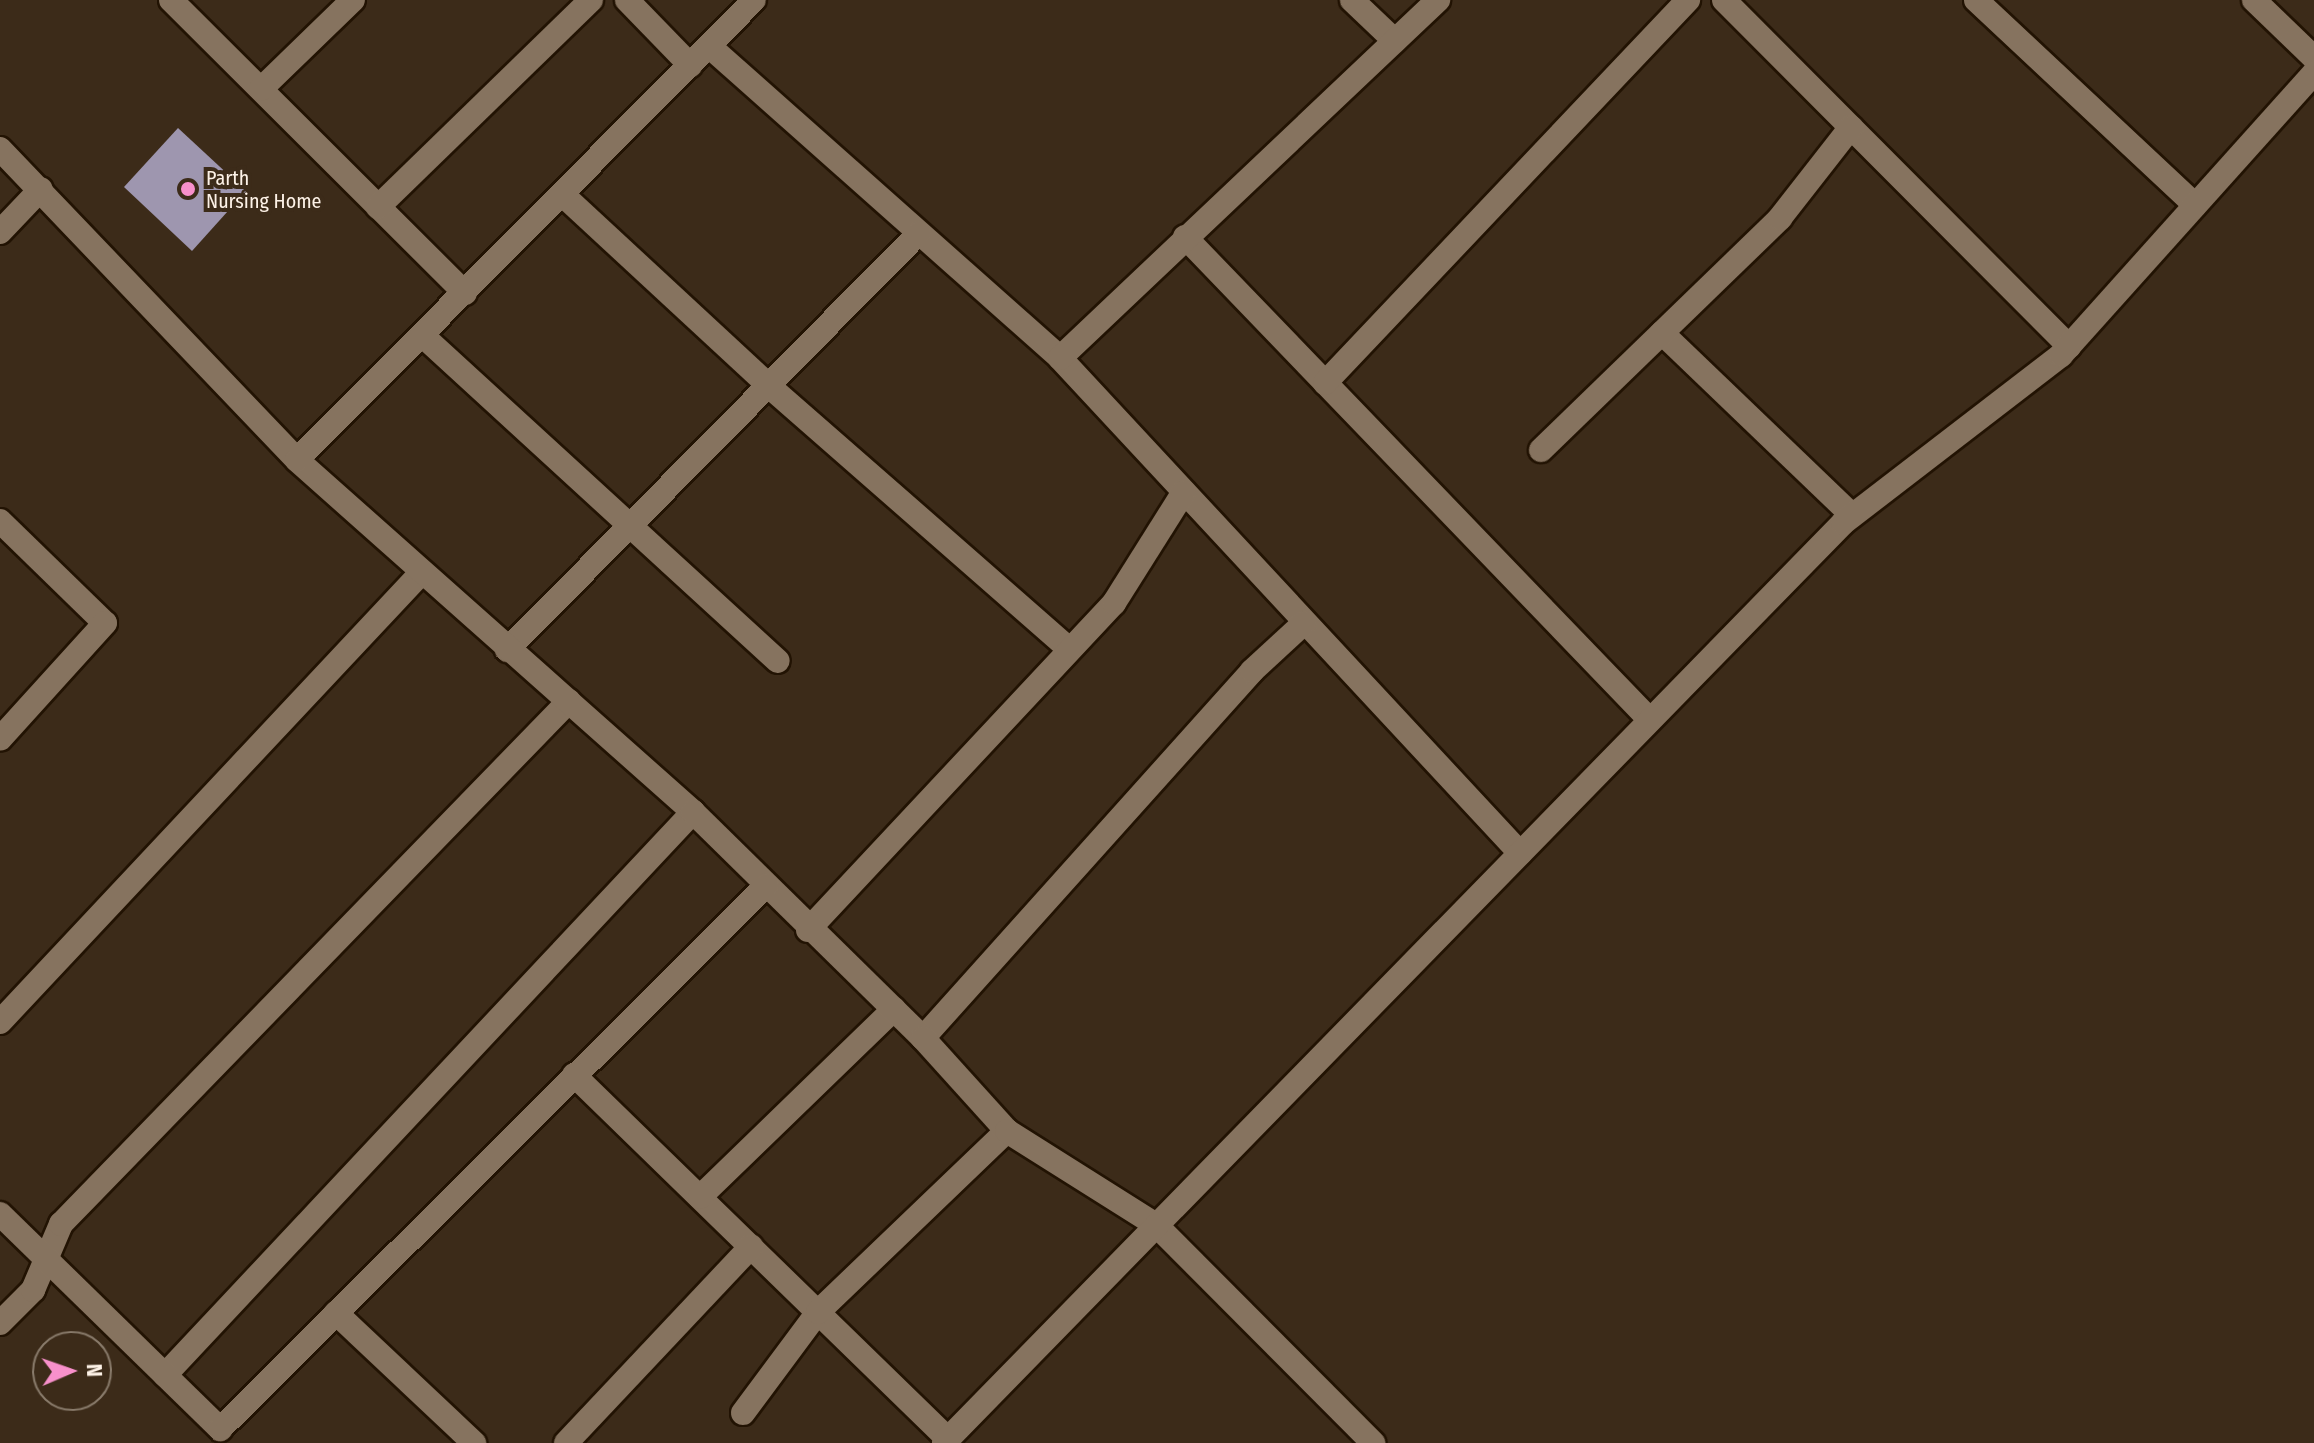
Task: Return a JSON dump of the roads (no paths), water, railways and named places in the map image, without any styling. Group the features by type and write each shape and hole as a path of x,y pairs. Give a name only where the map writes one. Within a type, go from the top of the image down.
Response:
{"street":[{"path":"171,0 465,293"},
{"path":"261,89 353,0"},
{"path":"378,207 591,0"},
{"path":"627,0 690,65"},
{"path":"297,460 754,0"},
{"path":"1352,0 1395,41"},
{"path":"1060,358 1438,0"},
{"path":"1325,383 1688,0"},
{"path":"1724,0 2069,346"},
{"path":"1976,0 2195,205"},
{"path":"2254,0 2314,58"},
{"path":"709,46 1060,358 1520,853"},
{"path":"574,1075 946,1441 1852,515 2069,346 2314,73"},
{"path":"1541,450 1780,218 1851,127"},
{"path":"0,149 297,460 507,650 693,812 808,930 923,1038 1007,1131 1156,1225 1373,1443"},
{"path":"0,232 41,189"},
{"path":"563,195 770,387 1069,649"},
{"path":"507,650 632,528 919,233"},
{"path":"1185,237 1650,720"},
{"path":"1662,333 1852,515"},
{"path":"423,336 778,661"},
{"path":"808,930 1114,603 1184,492"},
{"path":"0,521 105,623 0,739"},
{"path":"0,1022 422,572"},
{"path":"923,1038 1252,671 1304,623"},
{"path":"0,1323 33,1290 61,1224 569,701"},
{"path":"165,1375 693,812"},
{"path":"0,1214 220,1429 767,885"},
{"path":"700,1197 894,1009"},
{"path":"743,1413 818,1312 1007,1131"},
{"path":"566,1443 751,1247"},
{"path":"336,1313 474,1443"}],"place":[{"name":"Parth Nursing Home","path":"188,189"}]}
